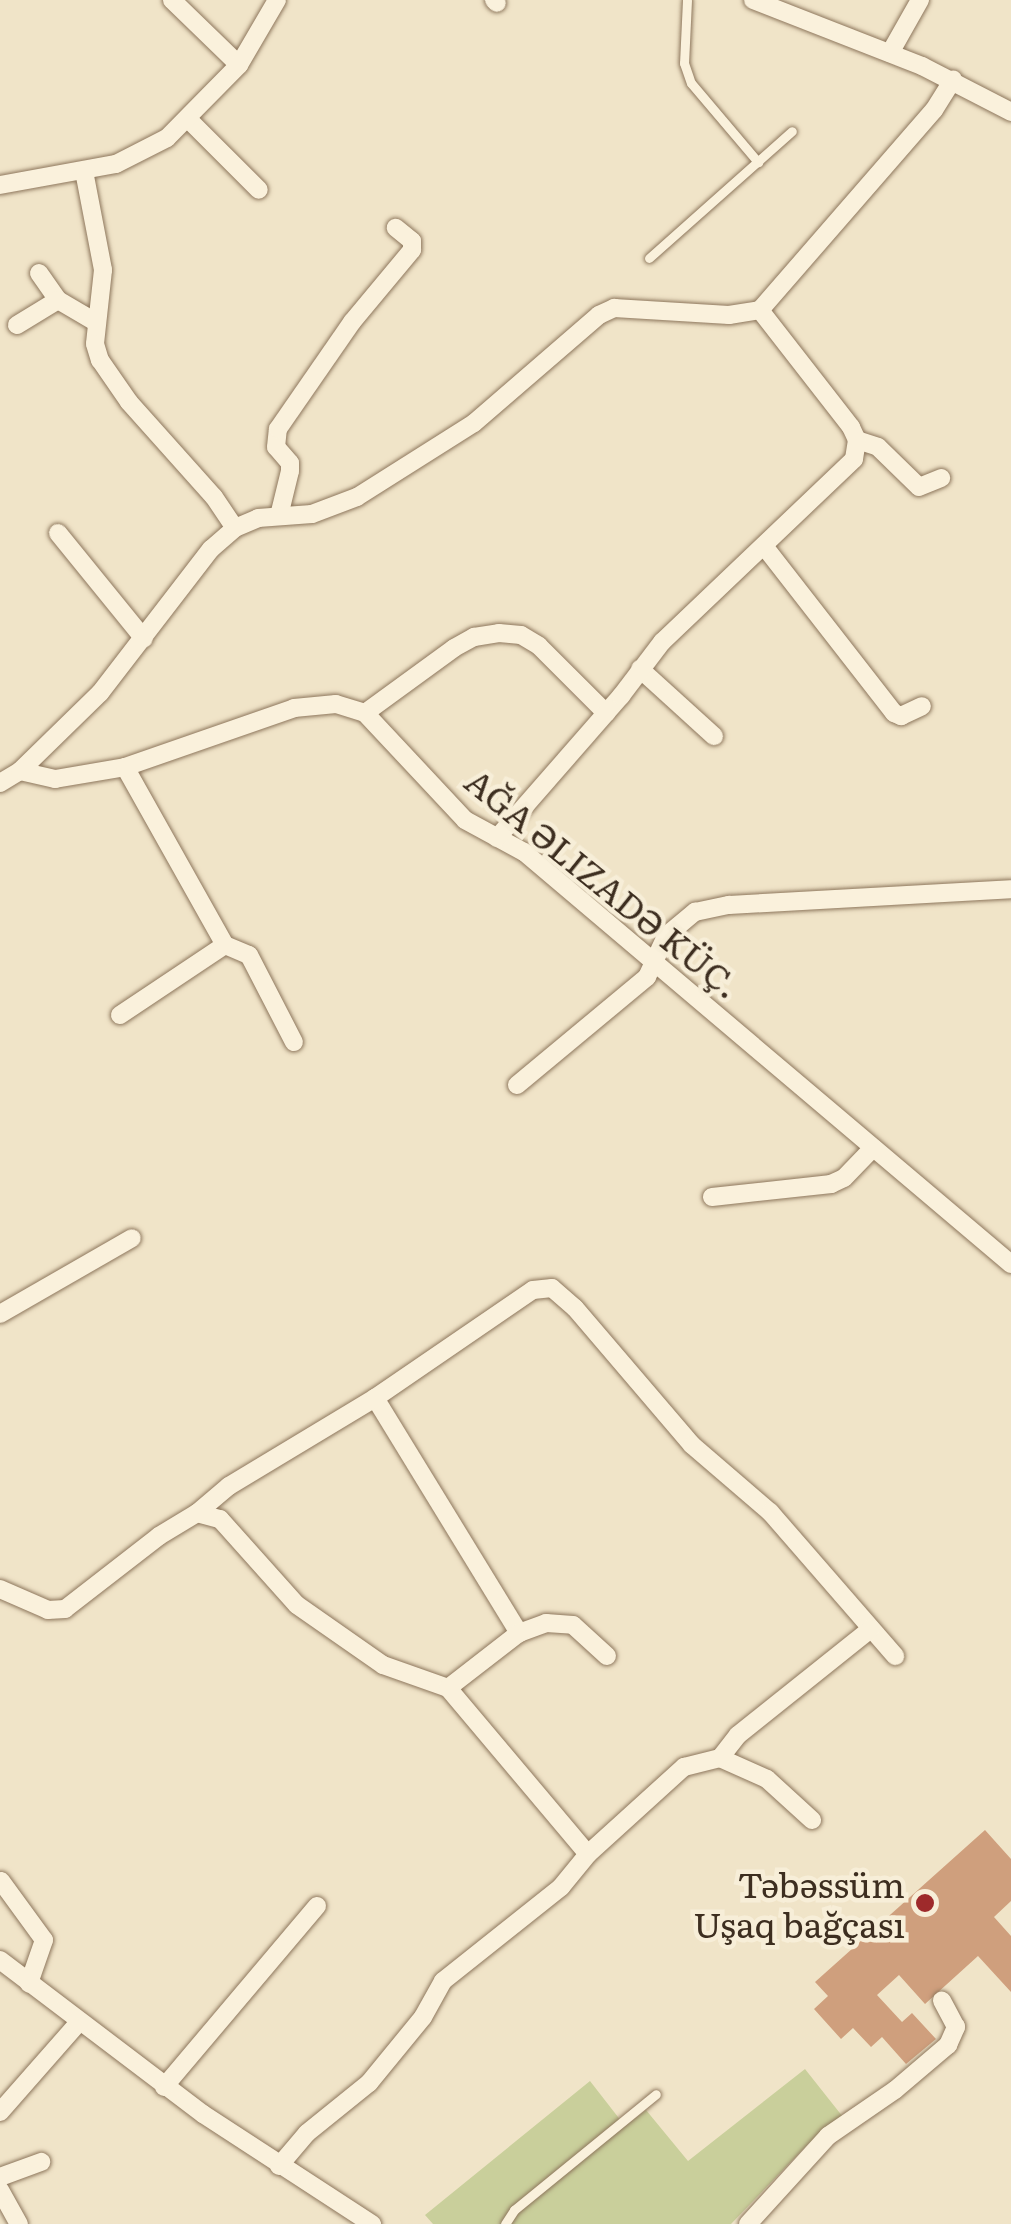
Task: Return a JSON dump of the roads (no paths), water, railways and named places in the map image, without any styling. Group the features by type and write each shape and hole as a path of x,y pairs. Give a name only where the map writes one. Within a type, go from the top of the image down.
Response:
{"street":[{"path":"172,0 239,64"},
{"path":"0,185 84,172 140,154 188,119 239,64 277,0"},
{"path":"753,0 953,80 1011,112"},
{"path":"890,53 920,0"},
{"path":"0,783 20,771 100,693 212,549 235,528 279,516 334,508 440,446 495,407 600,315 614,308 729,314 760,310 934,110 953,80"},
{"path":"188,119 259,190"},
{"path":"84,172 104,270 105,288 95,344 108,375 214,497 235,528"},
{"path":"279,516 290,463 276,447 278,429 352,322 412,250 412,241 396,228"},
{"path":"39,273 58,300 97,323"},
{"path":"17,325 58,300"},
{"path":"760,310 857,440 878,447 919,487 941,478"},
{"path":"497,838 640,669 854,459 857,440"},
{"path":"58,533 144,639"},
{"path":"764,546 894,714 901,716 922,706"},
{"path":"20,771 55,779 125,767 294,708 336,704 365,712 454,648 474,637 499,633 521,635 539,646 606,713"},
{"path":"640,669 714,736"},
{"name":"AĞA ƏLIZADƏ KÜÇ.","path":"365,712 465,820 524,852 657,960 1011,1264"},
{"path":"125,767 225,945 249,955 294,1042"},
{"path":"517,1086 637,986 675,926 709,908 1011,889"},
{"path":"120,1015 225,945"},
{"path":"712,1197 830,1184 844,1178 873,1148"},
{"path":"0,1314 132,1238"},
{"path":"0,1589 48,1610 66,1610 229,1486 375,1398 533,1290 552,1288 575,1308 692,1445 770,1512 895,1656"},
{"path":"375,1398 518,1633"},
{"path":"197,1513 220,1519 297,1605 383,1665 448,1688 588,1854"},
{"path":"448,1688 518,1633 546,1623 573,1625 608,1656"},
{"path":"279,2166 307,2133 369,2083 423,2017 443,1981 561,1888 588,1854 684,1767 720,1758 738,1735 871,1628"},
{"path":"720,1758 767,1779 812,1820"},
{"path":"0,1880 42,1931 44,1940 28,1983"},
{"path":"164,2086 317,1906"},
{"path":"0,1960 164,2086 279,2166 372,2224"},
{"path":"748,2224 828,2136 895,2090 948,2045 956,2027 942,2001"},
{"path":"0,2112 78,2022"},
{"path":"0,2177 42,2162"},
{"path":"0,2190 19,2224"}],"lane":[{"path":"686,0 684,63 691,83 758,162"},
{"path":"649,258 792,131"},
{"path":"504,2224 514,2210 656,2094"}],"place":[{"name":"Təbəssüm Uşaq bağçası","path":"925,1903"}]}
